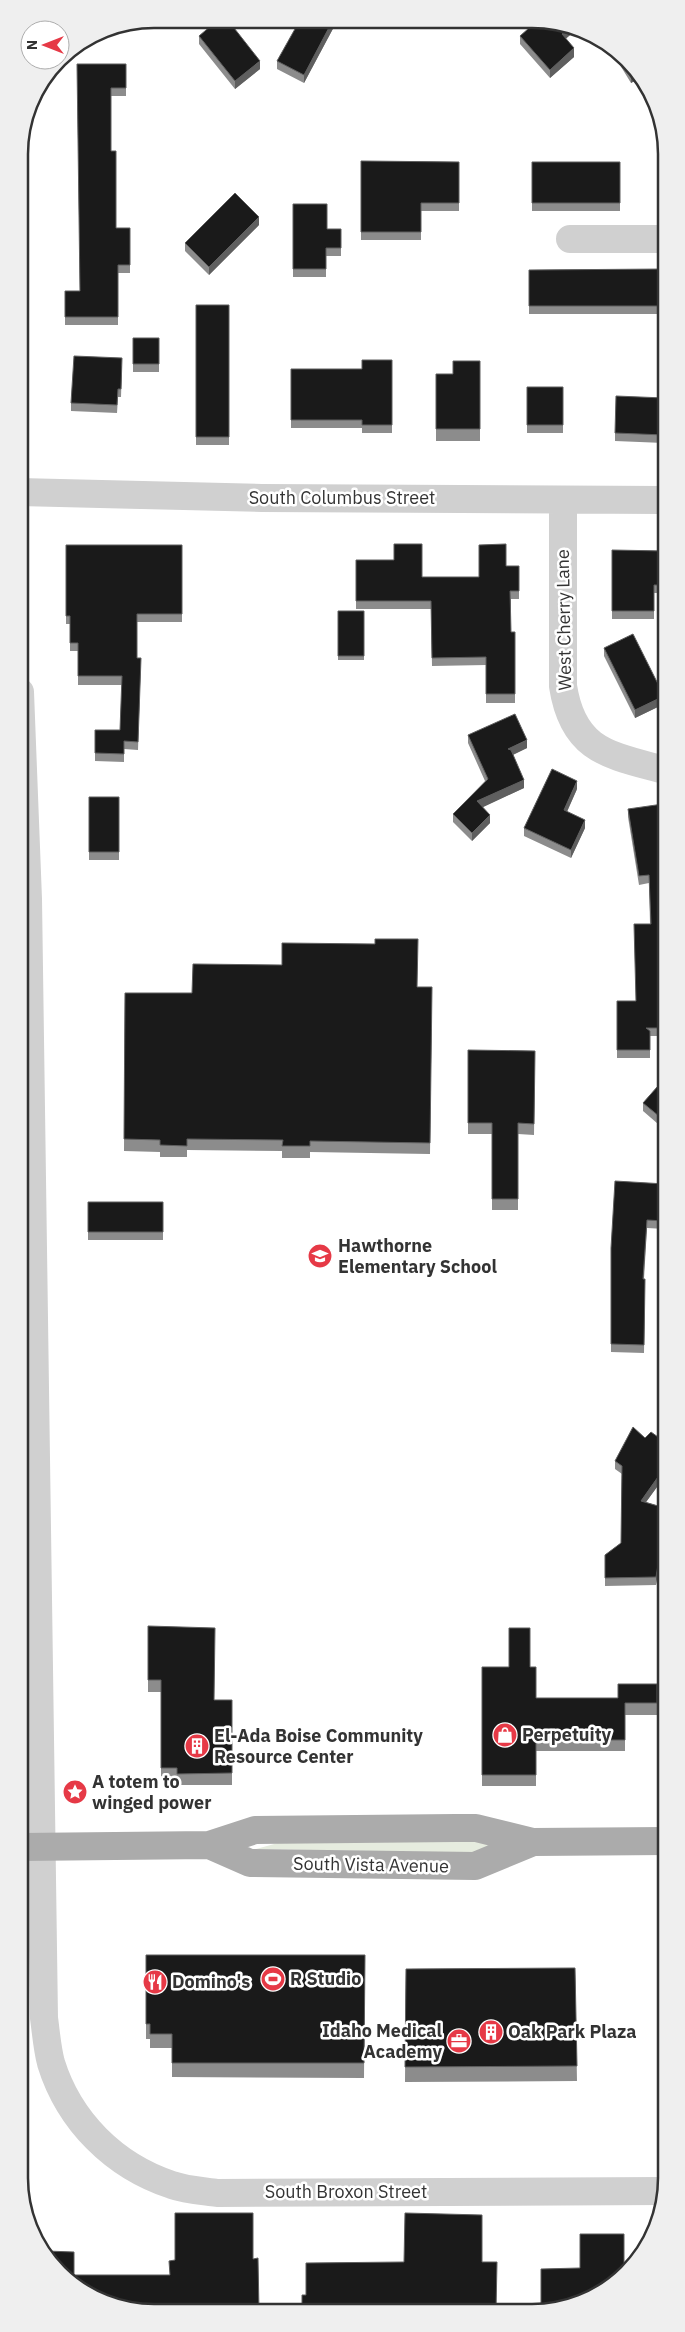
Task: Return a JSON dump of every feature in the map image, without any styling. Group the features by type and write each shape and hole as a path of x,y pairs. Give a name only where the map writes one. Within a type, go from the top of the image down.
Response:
{"main road":[{"name":"South Vista Avenue","path":"31,1847 209,1845 255,1830 456,1828 476,1828 533,1842 657,1841"},
{"name":"South Vista Avenue","path":"209,1845 250,1864 475,1866 533,1842"}],"street":[{"path":"570,239 658,239"},
{"name":"South Columbus Street","path":"28,492 262,498 658,500"},
{"name":"West Cherry Lane","path":"563,500 563,686 566,707 577,727 592,745 611,755 658,768"},
{"name":"South Broxon Street","path":"28,1356 31,1847 44,2018 51,2062 64,2094 82,2124 102,2145 132,2168 173,2186 217,2193 656,2191"}],"shaded area":[{"path":"512,1841 483,1853 256,1849 278,1843"}],"building":[{"path":"208,28 234,28 260,61 235,81 199,36"},
{"path":"296,28 329,28 304,75 277,61"},
{"path":"529,28 556,30 564,32 562,34 574,48 550,70 520,36"},
{"path":"77,64 126,64 126,88 111,88 111,151 116,151 116,228 130,228 130,265 118,265 118,317 65,317 65,291 80,291"},
{"path":"361,161 459,162 459,203 421,203 421,232 361,232"},
{"path":"532,162 620,162 620,203 532,203"},
{"path":"235,193 259,217 209,267 185,243"},
{"path":"293,204 327,204 327,229 341,229 341,248 326,248 326,269 293,269"},
{"path":"658,269 658,306 529,306 529,270"},
{"path":"196,305 229,305 229,437 196,437"},
{"path":"133,338 159,338 159,364 133,364"},
{"path":"74,356 122,358 121,389 118,389 117,405 71,403"},
{"path":"362,360 392,360 392,425 362,425 362,420 291,420 291,369 362,369"},
{"path":"453,361 480,361 480,429 436,429 436,374 453,374"},
{"path":"527,387 563,387 563,425 527,425"},
{"path":"616,396 658,398 658,435 615,433"},
{"path":"394,544 422,544 422,577 479,577 479,545 506,544 506,566 519,566 519,591 510,591 511,632 515,632 515,694 486,694 486,657 432,658 431,601 356,601 356,560 394,560"},
{"path":"66,545 182,545 182,614 137,614 137,658 141,658 138,742 124,741 124,754 95,753 95,730 120,730 122,676 78,676 78,643 70,643 70,616 66,616"},
{"path":"612,550 658,551 658,585 654,585 654,611 612,611"},
{"path":"338,611 364,611 364,656 338,656"},
{"path":"633,634 658,683 658,699 635,710 604,648"},
{"path":"515,714 527,740 508,749 511,750 524,780 477,801 490,815 472,833 453,814 488,779 468,735"},
{"path":"552,769 577,781 564,810 585,820 571,850 524,828"},
{"path":"89,797 119,797 119,852 89,852"},
{"path":"658,805 658,1028 646,1028 650,1031 650,1050 617,1050 617,1001 636,1001 634,924 651,924 649,875 639,876 628,809"},
{"path":"375,939 418,939 417,987 432,987 430,1143 310,1141 310,1146 282,1146 283,1140 187,1139 187,1146 160,1145 160,1140 124,1139 125,993 192,993 193,964 282,965 282,943 375,944"},
{"path":"468,1050 535,1051 534,1124 518,1123 518,1199 492,1199 492,1123 468,1123"},
{"path":"658,1086 658,1115 643,1103"},
{"path":"615,1181 657,1184 657,1221 647,1220 643,1279 645,1279 644,1345 611,1344 611,1248"},
{"path":"88,1202 163,1202 163,1232 88,1232"},
{"path":"633,1427 645,1438 651,1432 657,1437 657,1478 641,1501 657,1506 656,1577 605,1578 605,1555 621,1543 622,1466 615,1461"},
{"path":"148,1626 215,1628 214,1700 232,1700 232,1773 177,1774 177,1768 161,1768 161,1680 148,1680"},
{"path":"509,1628 530,1628 530,1667 536,1667 536,1698 618,1698 618,1684 657,1684 657,1703 625,1703 625,1740 536,1740 536,1775 482,1775 482,1667 509,1667"},
{"path":"146,1955 365,1955 364,2063 172,2063 172,2034 150,2034 150,2024 146,2024"},
{"name":"Oak Park Plaza","path":"575,1968 577,2066 405,2067 406,1969"},
{"path":"175,2213 253,2213 253,2259 258,2258 259,2304 154,2304 129,2302 113,2298 90,2288 64,2268 51,2251 74,2252 74,2275 170,2275 169,2261 175,2260"},
{"path":"405,2213 482,2215 482,2262 497,2262 496,2304 302,2304 302,2295 306,2295 306,2263 404,2262"},
{"path":"580,2234 624,2234 624,2264 615,2273 587,2292 556,2302 541,2303 541,2269 580,2268"}],"place":[{"name":"Hawthorne Elementary School","path":"320,1256"},
{"name":"Perpetuity","path":"505,1735"},
{"name":"El-Ada Boise Community Resource Center","path":"197,1746"},
{"name":"A totem to winged power","path":"75,1792"},
{"name":"R Studio","path":"273,1979"},
{"name":"Domino's","path":"155,1982"},
{"name":"Oak Park Plaza","path":"491,2032"},
{"name":"Idaho Medical Academy","path":"459,2041"}]}
